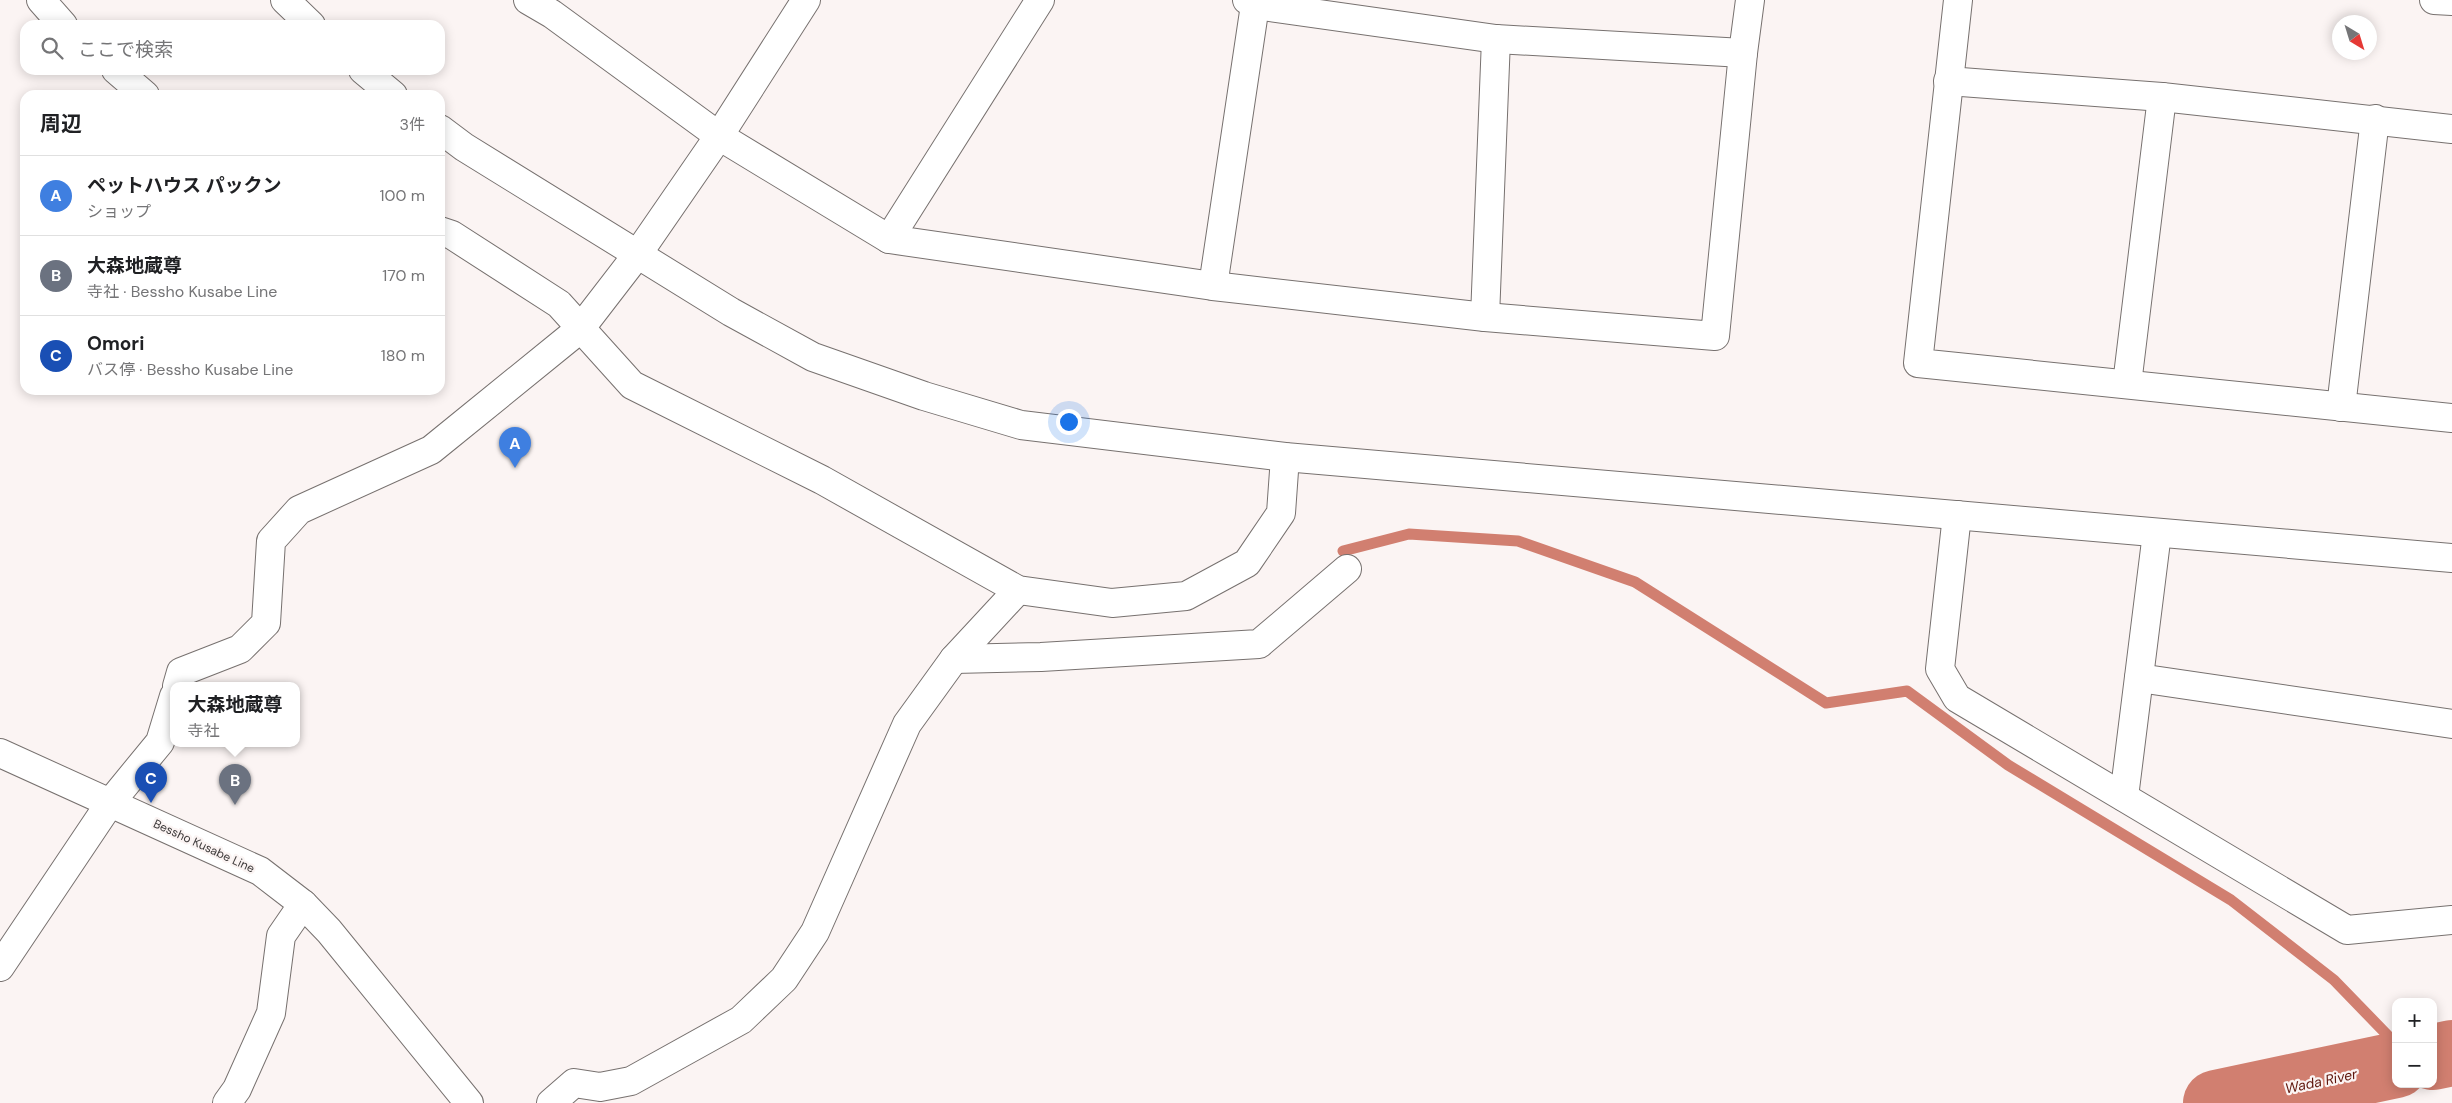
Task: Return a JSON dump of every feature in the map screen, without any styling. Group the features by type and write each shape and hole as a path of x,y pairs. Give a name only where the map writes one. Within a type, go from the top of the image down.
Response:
{"street":[{"path":"41,0 59,20"},
{"path":"285,0 306,20"},
{"path":"528,0 556,7 719,136 889,239 1213,286 1485,317 1715,336 1750,0"},
{"path":"177,682 181,672 240,649 266,623 271,541 299,510 431,450 580,328 637,255 719,136 806,0"},
{"path":"889,239 1040,0"},
{"path":"1958,0 1918,363 2452,418"},
{"path":"2434,0 2452,1"},
{"path":"1213,286 1251,3 1496,39 1743,53"},
{"path":"1485,317 1496,39"},
{"path":"122,75 139,90"},
{"path":"370,75 387,90"},
{"path":"1948,81 2162,97 2452,129"},
{"path":"2127,384 2162,97"},
{"path":"2341,407 2375,119"},
{"path":"445,133 464,147 637,255 731,312 813,357 924,396 1021,425 1285,457 2452,558"},
{"path":"445,233 452,235 559,304 632,385 822,480 1018,590 1112,603 1186,596 1247,563 1281,513 1285,457"},
{"path":"1957,515 1940,669 1957,698 2346,930 2452,920"},
{"path":"2124,798 2157,533"},
{"path":"954,659 1041,657 1259,644 1347,569"},
{"path":"551,1103 574,1083 600,1087 631,1081 741,1020 784,979 815,932 906,724 954,659 1018,590"},
{"path":"2138,678 2452,724"},
{"path":"0,967 110,803 160,742 170,709"},
{"name":"Bessho Kusabe Line","path":"0,753 260,872 303,904 329,931 469,1103"},
{"path":"227,1103 237,1089 271,1013 281,936 303,904"}],"waterway":[{"path":"1343,551 1409,534 1518,541 1635,582 1826,703 1907,691 2008,765 2231,900 2334,980 2395,1043"},
{"name":"Wada River","path":"2437,1056 2452,1053"},
{"name":"Wada River","path":"2216,1103 2392,1066"}],"place":[{"name":"ペットハウス パックン","path":"515,468"},
{"name":"Omori","path":"151,803"},
{"name":"大森地蔵尊","path":"235,805"}]}
